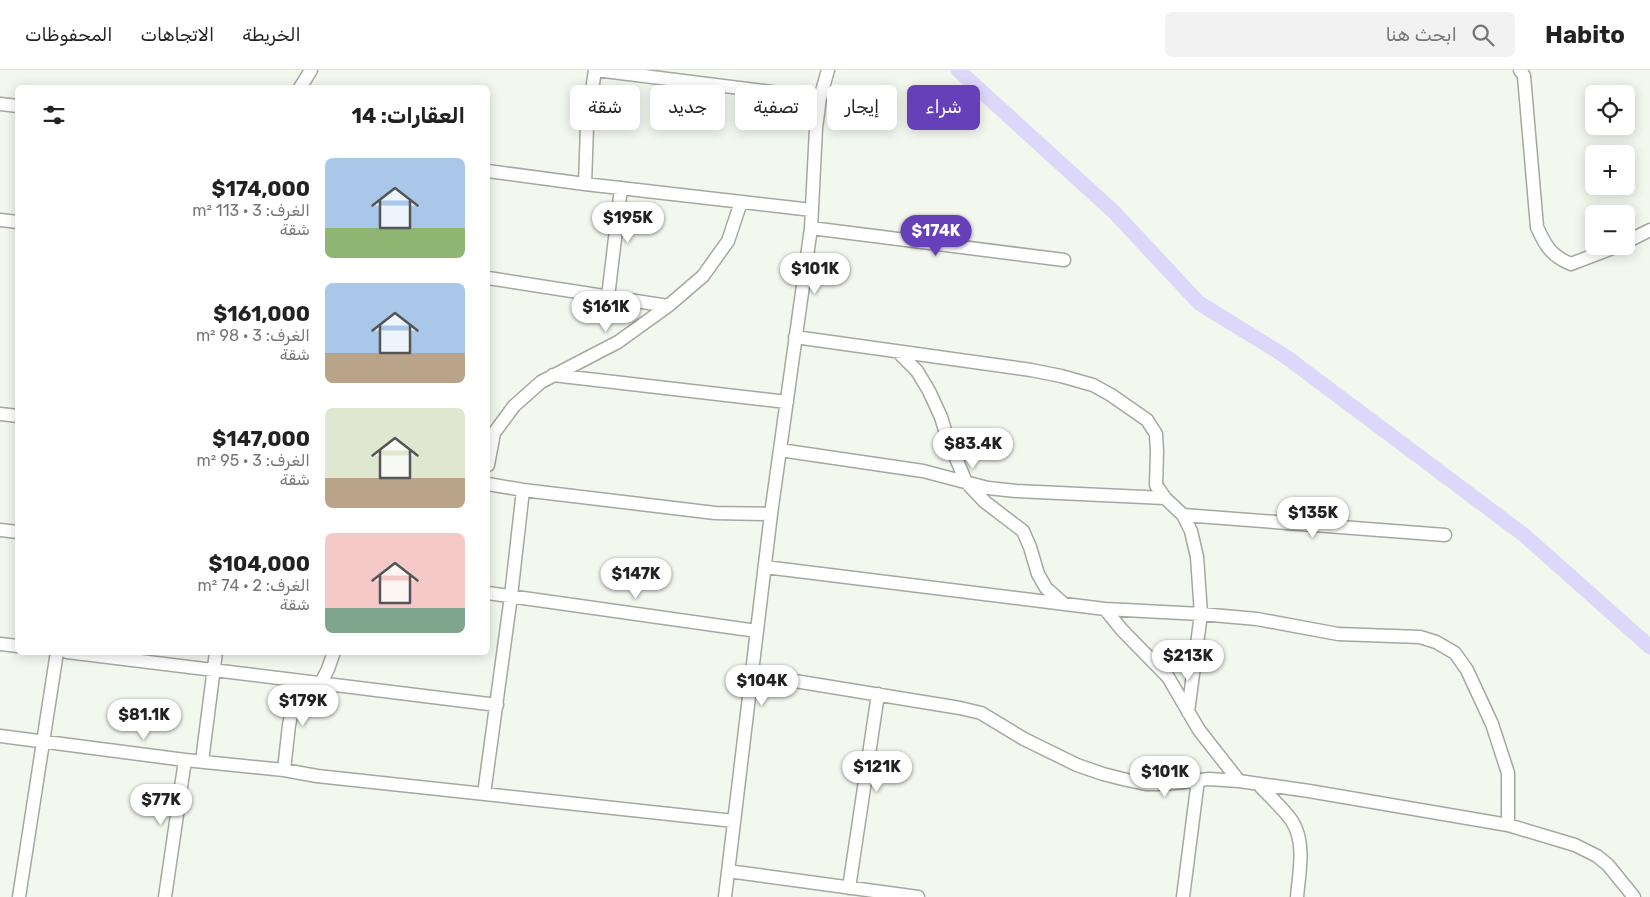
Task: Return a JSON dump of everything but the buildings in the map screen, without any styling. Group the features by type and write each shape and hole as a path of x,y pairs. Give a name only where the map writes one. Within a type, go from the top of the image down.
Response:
{"street":[{"path":"302,85 311,70"},
{"path":"584,184 587,126 596,70 820,98"},
{"path":"725,897 780,450 811,228 816,128 820,98 828,70"},
{"path":"1520,70 1524,76 1537,227 1544,242 1558,258 1571,264 1594,255"},
{"path":"0,104 15,106"},
{"path":"490,171 812,210"},
{"path":"608,297 621,188"},
{"path":"490,454 494,433 521,400 541,382 618,342 668,306 703,276 728,241 741,202"},
{"path":"0,220 15,222"},
{"path":"811,228 1064,260"},
{"path":"1635,238 1650,230"},
{"path":"490,278 668,306"},
{"path":"796,337 1031,370 1093,385 1147,420 1156,434 1158,452 1156,485 1165,498 1183,515 1191,531 1197,557 1201,614 1188,712"},
{"path":"898,352 916,371 929,390 966,482 985,502 1023,531 1038,574 1046,588 1065,604"},
{"path":"553,375 787,402"},
{"path":"0,414 15,416"},
{"path":"780,450 923,471 988,488 1165,498"},
{"path":"490,484 716,513 772,514"},
{"path":"484,794 511,596 523,490"},
{"path":"1183,515 1445,535"},
{"path":"0,530 15,532"},
{"path":"765,568 1105,609 1201,614 1257,620 1338,634 1420,637 1436,642 1455,653 1467,670 1492,724 1508,773 1508,825"},
{"path":"490,593 757,630"},
{"path":"1105,609 1122,630 1168,678 1208,743 1239,781"},
{"path":"0,644 15,646"},
{"path":"19,897 56,655"},
{"path":"90,655 497,705"},
{"path":"202,762 216,655"},
{"path":"284,770 293,707 321,683 333,655"},
{"path":"752,674 981,713 1024,739 1077,765 1104,774 1146,784 1166,784 1209,779 1239,781 1508,825 1575,845 1589,852 1608,865 1634,897"},
{"path":"848,888 878,694"},
{"path":"0,736 185,760 284,770 317,776 734,821"},
{"path":"165,897 185,760"},
{"path":"1182,897 1198,780"},
{"path":"1258,784 1292,822 1298,837 1301,854 1297,897"},
{"path":"728,871 918,897"}],"waterway":[{"path":"958,70 1114,212 1199,303 1285,356 1524,535 1650,647"}]}
